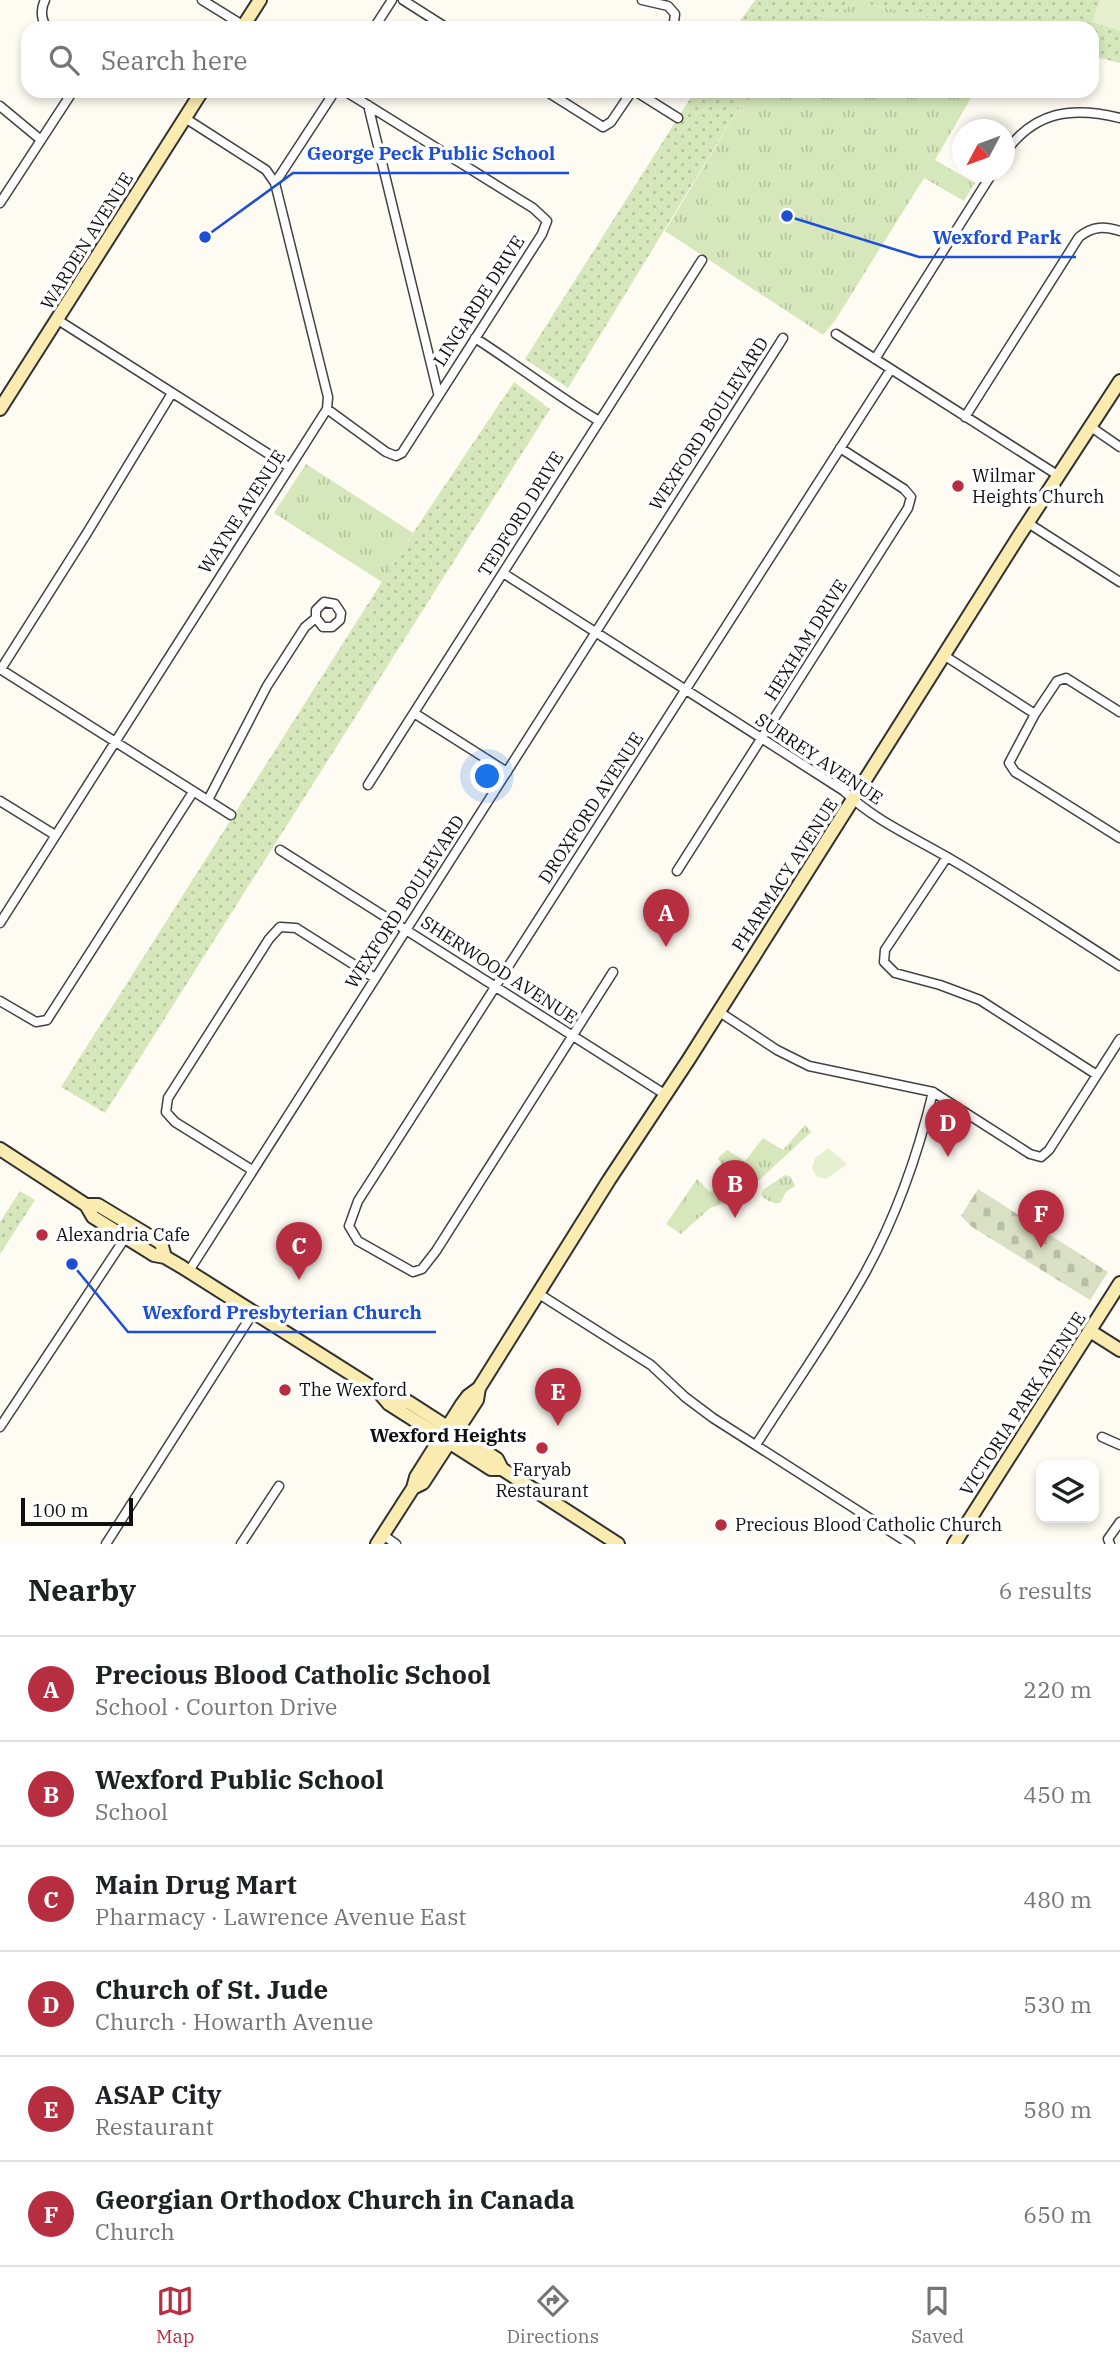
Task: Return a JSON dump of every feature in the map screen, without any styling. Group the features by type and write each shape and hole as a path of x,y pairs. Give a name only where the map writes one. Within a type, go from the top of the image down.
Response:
{"main road":[{"path":"247,21 260,0"},
{"name":"WARDEN AVENUE","path":"0,409 198,98"},
{"name":"PHARMACY AVENUE","path":"380,1540 413,1488 416,1477 477,1400 479,1388 609,1180 666,1095 1120,381"},
{"path":"0,1149 86,1205 93,1217 129,1231 154,1255 165,1257 189,1271 379,1391 389,1404 497,1459 502,1469 618,1544"},
{"name":"VICTORIA PARK AVENUE","path":"954,1544 1120,1283"},
{"path":"1090,1331 1120,1350"}],"street":[{"path":"44,21 41,7 45,0"},
{"path":"202,0 234,21"},
{"path":"378,21 392,0"},
{"path":"402,0 436,21"},
{"path":"642,0 668,6 675,14 674,21"},
{"path":"0,203 68,98"},
{"path":"275,183 330,98"},
{"name":"LINGARDE DRIVE","path":"327,409 386,452 396,456 408,444 438,393 542,234 547,221 533,208 356,98"},
{"path":"557,98 603,127 611,122 628,98"},
{"path":"645,98 678,118"},
{"path":"368,105 438,393"},
{"path":"0,106 41,140"},
{"path":"1015,140 1027,129 1058,113 1081,111 1120,118"},
{"path":"185,118 266,170 275,183 328,397 327,409"},
{"path":"874,359 987,182"},
{"path":"965,416 1079,237 1089,230 1106,226 1120,231"},
{"name":"TEDFORD DRIVE","path":"368,785 702,260"},
{"path":"58,320 289,467"},
{"path":"836,334 1059,476"},
{"path":"475,338 599,421"},
{"name":"WEXFORD BOULEVARD","path":"189,1271 783,338"},
{"name":"DROXFORD AVENUE","path":"572,1036 422,1269 414,1272 358,1241 349,1226 358,1201 891,369"},
{"path":"172,393 88,533 1,669 231,815"},
{"name":"WAYNE AVENUE","path":"0,923 327,409"},
{"path":"1091,427 1120,447"},
{"name":"HEXHAM DRIVE","path":"677,871 908,508 911,497 904,489 840,448"},
{"path":"1028,523 1120,582"},
{"name":"SURREY AVENUE","path":"503,573 844,791 866,810 947,857 1120,966"},
{"path":"208,800 267,686 305,626 316,618"},
{"path":"945,656 1035,714"},
{"path":"1120,712 1066,678 1057,681 1035,714 1009,763 1015,772 1120,838"},
{"path":"414,713 507,772"},
{"path":"0,1001 36,1022 47,1020 192,792"},
{"path":"0,801 55,835"},
{"name":"SHERWOOD AVENUE","path":"280,849 666,1095"},
{"path":"947,857 885,950 884,962 895,973 940,985 980,1000 1097,1074"},
{"path":"252,1170 175,1122 166,1112 169,1098 269,939 279,927 296,928 375,978"},
{"path":"572,1036 612,972"},
{"path":"718,1011 777,1050 810,1066 933,1092 1030,1154 1041,1157 1049,1150 1120,1039"},
{"path":"756,1445 866,1271 906,1180 928,1116 933,1092"},
{"path":"0,1427 129,1231"},
{"path":"539,1294 651,1365 713,1419 910,1544"},
{"path":"106,1544 253,1313"},
{"path":"1102,1437 1120,1445"},
{"path":"242,1544 279,1486"},
{"path":"1109,1542 1120,1522"},
{"path":"380,1540 396,1544"}],"green space":[{"path":"755,0 1120,0 1120,63 1099,58 1099,21 945,21 858,2 820,21 740,21"},
{"path":"1100,0 1120,0 1120,31 1099,24 1099,21 1092,21"},
{"path":"858,2 945,21 820,21"},
{"path":"691,98 745,98 568,388 525,359"},
{"path":"745,98 971,98 959,119 952,119 952,131 935,160 952,170 952,182 975,183 964,201 924,178 836,319 823,335 665,231"},
{"path":"514,382 550,409 105,1113 61,1087 413,533"},
{"path":"306,464 413,533 382,582 274,513"},
{"path":"805,1125 811,1132 742,1196 710,1208 681,1234 666,1224 697,1179 710,1192 729,1177 718,1158 727,1150 745,1161 763,1138 783,1150"},
{"path":"828,1148 847,1164 826,1179 816,1176 812,1169 815,1158"},
{"path":"785,1175 791,1177 795,1186 786,1192 780,1203 761,1195 763,1190"},
{"path":"978,1189 1108,1272 1090,1300 972,1227 961,1216"},
{"path":"20,1191 35,1200 0,1254 0,1222"}],"place":[{"name":"Wexford Park","path":"787,216"},
{"name":"George Peck Public School","path":"205,237"},
{"name":"Wilmar Heights Church","path":"958,486"},
{"name":"Precious Blood Catholic School","path":"666,947"},
{"name":"Church of St. Jude","path":"948,1157"},
{"name":"Wexford Public School","path":"735,1218"},
{"name":"Alexandria Cafe","path":"42,1235"},
{"name":"Georgian Orthodox Church in Canada","path":"1041,1248"},
{"name":"Wexford Presbyterian Church","path":"72,1264"},
{"name":"Main Drug Mart","path":"299,1280"},
{"name":"The Wexford","path":"285,1390"},
{"name":"ASAP City","path":"558,1426"},
{"name":"Faryab Restaurant","path":"542,1448"},
{"name":"Precious Blood Catholic Church","path":"721,1525"}],"district":[{"name":"Wexford Heights","path":"448,1435"}]}
